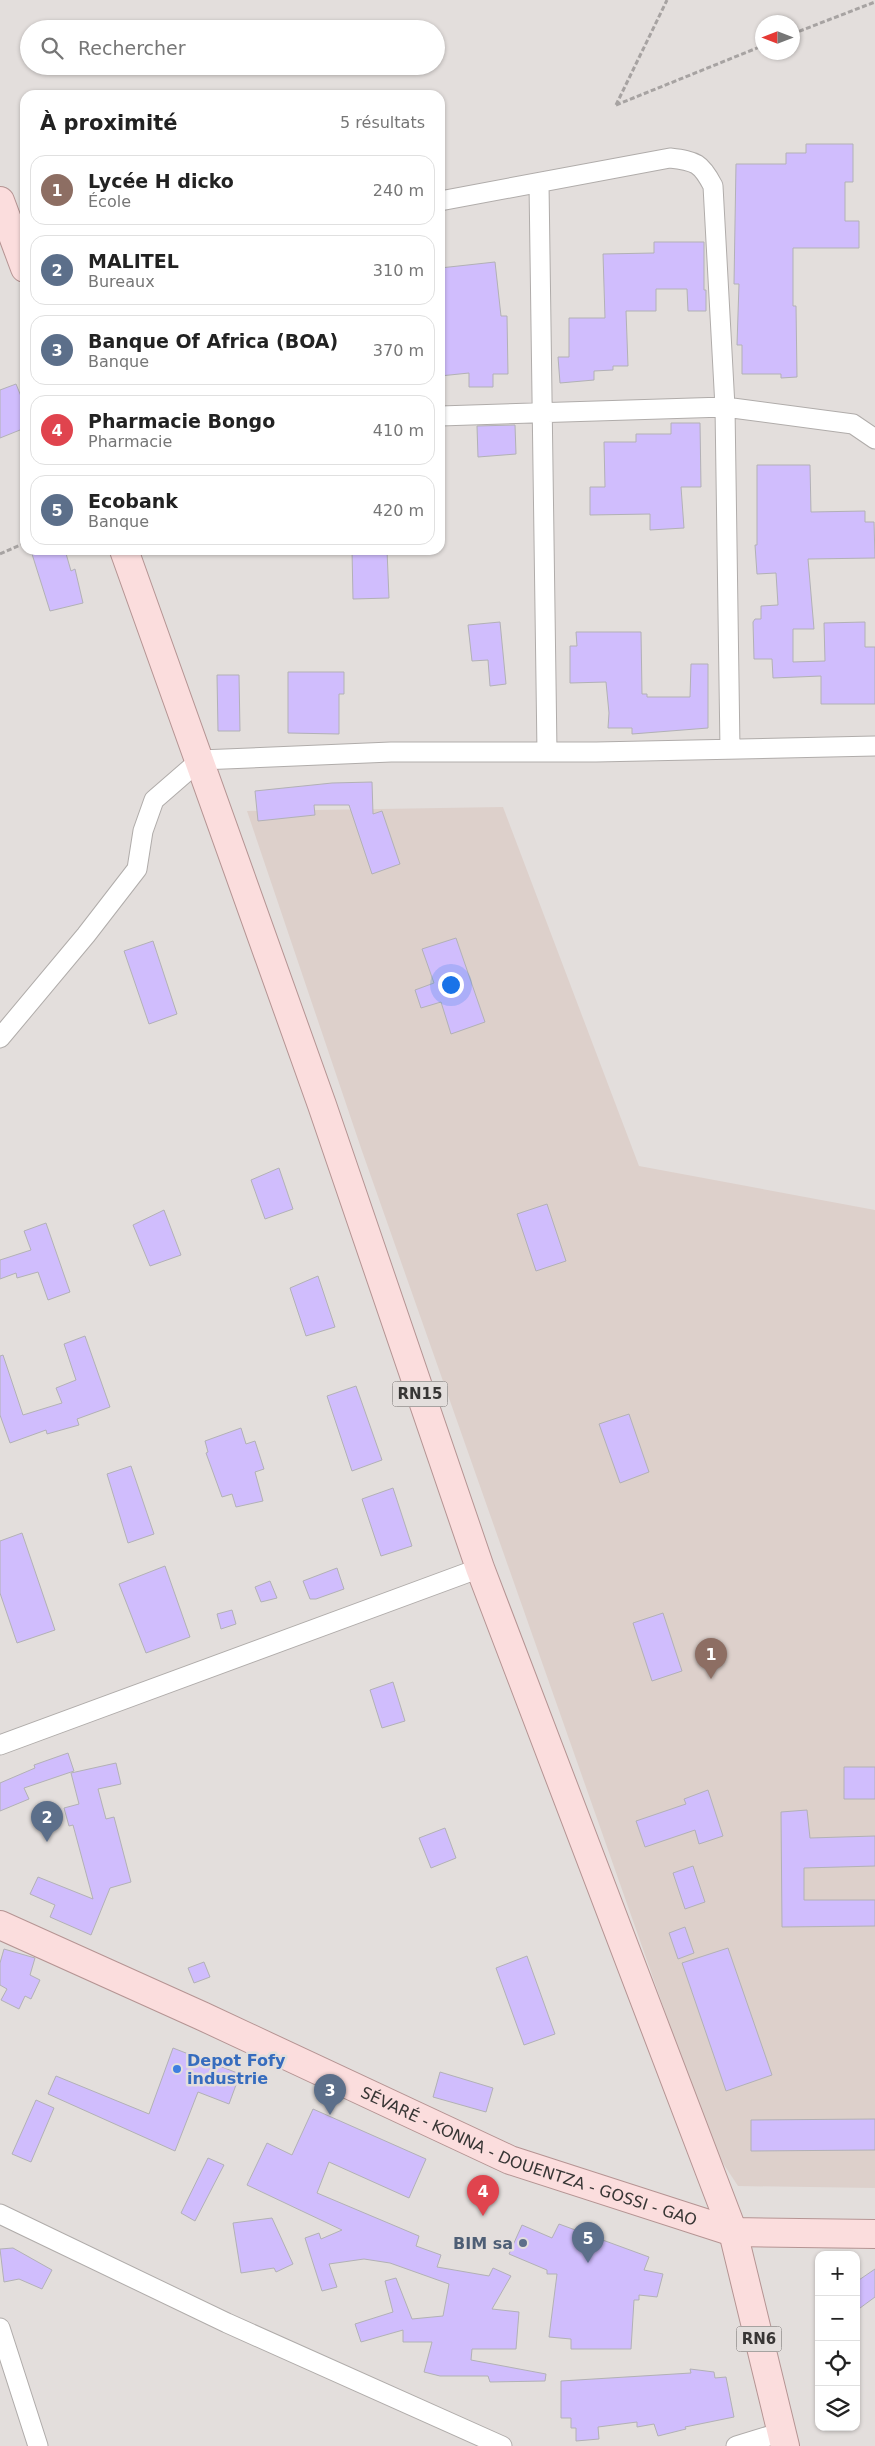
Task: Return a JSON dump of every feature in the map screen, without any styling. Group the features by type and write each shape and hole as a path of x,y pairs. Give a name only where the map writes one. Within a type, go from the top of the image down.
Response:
{"main road":[{"path":"0,201 20,255"},
{"name":"RN15","path":"126,555 322,1105 480,1568 733,2232"},
{"name":"SÉVARÉ - KONNA - DOUENTZA - GOSSI - GAO","path":"0,1925 202,2016 510,2160 733,2232 875,2234"},
{"name":"RN6","path":"733,2232 783,2439"}],"street":[{"path":"445,200 670,158 690,160 704,168 713,186 725,406 730,749"},
{"path":"539,183 547,752"},
{"path":"445,416 725,406 853,424 875,439"},
{"path":"0,1038 86,935 137,869 143,831 154,800 200,760 391,752 547,752 875,746"},
{"path":"0,1745 480,1568"},
{"path":"0,2214 226,2323 502,2446"},
{"path":"0,2328 38,2446"},
{"path":"736,2446 783,2439"}],"path":[{"path":"667,0 616,105 755,49"},
{"path":"800,31 875,2"},
{"path":"0,554 20,546"}],"shaded area":[{"path":"503,807 639,1166 875,1210 875,2188 738,2186 713,2148 362,1151 247,811"}],"building":[{"path":"806,144 853,144 853,182 845,182 845,221 859,221 859,248 793,248 793,306 796,306 797,377 781,378 781,374 742,374 742,345 737,345 739,284 734,284 736,164 786,164 786,153 806,153"},
{"path":"654,242 704,242 706,311 688,311 687,289 656,289 656,311 626,311 628,366 613,366 613,370 594,371 594,380 560,383 558,357 569,357 569,318 605,318 603,254 654,253"},
{"path":"495,262 501,316 507,316 508,374 493,374 493,387 469,387 469,373 445,375 445,267"},
{"path":"16,384 20,394 20,430 0,438 0,390"},
{"path":"671,423 700,423 701,487 681,487 684,528 650,530 650,514 590,515 590,487 605,487 604,442 636,442 636,434 671,434"},
{"path":"515,425 516,454 478,457 477,426"},
{"path":"757,465 810,465 811,512 865,511 865,522 874,522 875,558 808,559 814,629 793,629 793,662 825,661 824,623 865,622 865,647 875,647 875,704 821,704 821,676 773,678 772,659 754,659 753,622 755,619 761,619 761,606 778,605 776,573 757,574 755,545 757,545"},
{"path":"32,555 66,555 71,571 75,569 83,603 50,611"},
{"path":"352,555 387,555 389,598 353,599"},
{"path":"500,622 506,684 490,686 488,660 472,661 468,625"},
{"path":"576,632 641,632 642,694 647,694 647,697 690,697 691,664 708,664 708,728 632,734 632,728 608,728 609,713 606,682 570,683 570,646 577,646"},
{"path":"288,672 344,672 344,694 339,694 339,734 288,733"},
{"path":"217,675 239,675 240,731 218,731"},
{"path":"372,782 373,814 382,811 400,864 372,874 349,805 314,805 315,815 258,821 255,791 332,783"},
{"path":"456,938 485,1022 451,1034 441,1002 421,1008 415,990 434,983 422,949"},
{"path":"153,941 177,1014 149,1024 124,951"},
{"path":"279,1168 293,1209 265,1219 251,1180"},
{"path":"547,1204 566,1261 536,1271 517,1214"},
{"path":"164,1210 181,1255 150,1266 133,1225"},
{"path":"46,1223 70,1292 48,1300 38,1272 17,1278 16,1273 0,1279 0,1260 31,1250 24,1231"},
{"path":"318,1276 335,1327 306,1336 290,1288"},
{"path":"85,1336 110,1407 77,1419 79,1425 47,1434 46,1430 10,1443 0,1415 0,1356 3,1355 23,1415 62,1403 56,1388 76,1380 64,1344"},
{"path":"356,1386 382,1460 352,1471 327,1396"},
{"path":"629,1414 649,1472 620,1483 599,1424"},
{"path":"241,1428 246,1444 255,1441 264,1469 255,1472 263,1501 236,1507 232,1494 222,1497 206,1453 208,1452 205,1441"},
{"path":"131,1466 154,1534 128,1543 107,1474"},
{"path":"393,1488 412,1546 381,1556 362,1499"},
{"path":"22,1533 55,1630 17,1643 0,1593 0,1541"},
{"path":"165,1566 190,1637 146,1653 119,1584"},
{"path":"337,1568 344,1589 316,1599 310,1599 303,1581"},
{"path":"270,1581 277,1598 261,1602 255,1587"},
{"path":"232,1610 236,1624 221,1629 217,1614"},
{"path":"663,1613 682,1671 652,1681 633,1623"},
{"path":"393,1682 405,1721 382,1728 370,1690"},
{"path":"68,1753 74,1771 24,1788 29,1799 0,1811 0,1783 35,1768 34,1765"},
{"path":"116,1763 121,1784 98,1789 106,1819 114,1817 131,1882 110,1888 91,1935 50,1917 55,1905 30,1894 38,1877 93,1899 73,1825 69,1826 64,1808 79,1804 71,1773"},
{"path":"844,1767 875,1767 875,1799 844,1799"},
{"path":"708,1790 723,1836 699,1844 695,1830 645,1847 636,1821 686,1804 684,1799"},
{"path":"807,1810 810,1838 875,1836 875,1866 804,1868 804,1900 875,1900 875,1926 782,1927 781,1812"},
{"path":"445,1828 456,1858 431,1868 419,1838"},
{"path":"693,1866 705,1902 685,1909 673,1873"},
{"path":"685,1927 694,1953 678,1959 669,1933"},
{"path":"728,1948 772,2075 726,2091 682,1963"},
{"path":"4,1949 35,1958 30,1975 40,1980 31,1999 25,1996 19,2009 1,2000 7,1989 0,1985 0,1963"},
{"path":"527,1956 555,2034 524,2045 496,1968"},
{"path":"204,1962 210,1977 194,1983 188,1968"},
{"path":"173,2048 240,2074 229,2104 198,2092 175,2151 48,2094 56,2076 149,2114"},
{"path":"440,2072 493,2088 486,2112 433,2097"},
{"path":"36,2100 54,2108 31,2162 12,2154"},
{"path":"313,2109 426,2159 409,2198 329,2162 317,2193 419,2236 416,2246 441,2255 437,2267 489,2276 493,2268 511,2276 492,2309 519,2312 516,2349 472,2349 471,2360 546,2374 545,2381 490,2382 488,2376 440,2376 424,2372 432,2342 403,2342 403,2330 361,2342 355,2324 393,2312 385,2281 396,2278 412,2319 443,2316 449,2284 390,2263 364,2259 329,2264 337,2287 322,2291 305,2238 319,2233 321,2239 342,2230 247,2185 267,2143 292,2155"},
{"path":"875,2119 875,2150 751,2151 751,2120"},
{"path":"208,2158 224,2165 195,2221 181,2213"},
{"path":"272,2218 293,2264 276,2272 274,2268 241,2273 233,2223"},
{"path":"559,2224 649,2257 644,2270 663,2274 657,2297 639,2295 639,2300 634,2300 631,2349 571,2349 571,2339 549,2337 557,2274 547,2274 547,2270 509,2254 522,2225 552,2238"},
{"path":"13,2248 52,2270 42,2289 19,2279 4,2282 0,2249"},
{"path":"875,2269 875,2297 860,2308 860,2296 860,2279"},
{"path":"690,2369 714,2372 715,2378 726,2377 734,2417 685,2427 686,2429 658,2436 654,2424 637,2427 637,2422 598,2427 599,2439 576,2441 576,2428 571,2428 571,2418 561,2418 561,2381 691,2373"}],"place":[{"name":"Lycée H dicko","path":"711,1679"},
{"name":"MALITEL","path":"47,1842"},
{"name":"Depot Fofy industrie","path":"177,2069"},
{"name":"Banque Of Africa (BOA)","path":"330,2115"},
{"name":"Pharmacie Bongo","path":"483,2216"},
{"name":"BIM sa","path":"523,2243"},
{"name":"Ecobank","path":"588,2263"}]}
